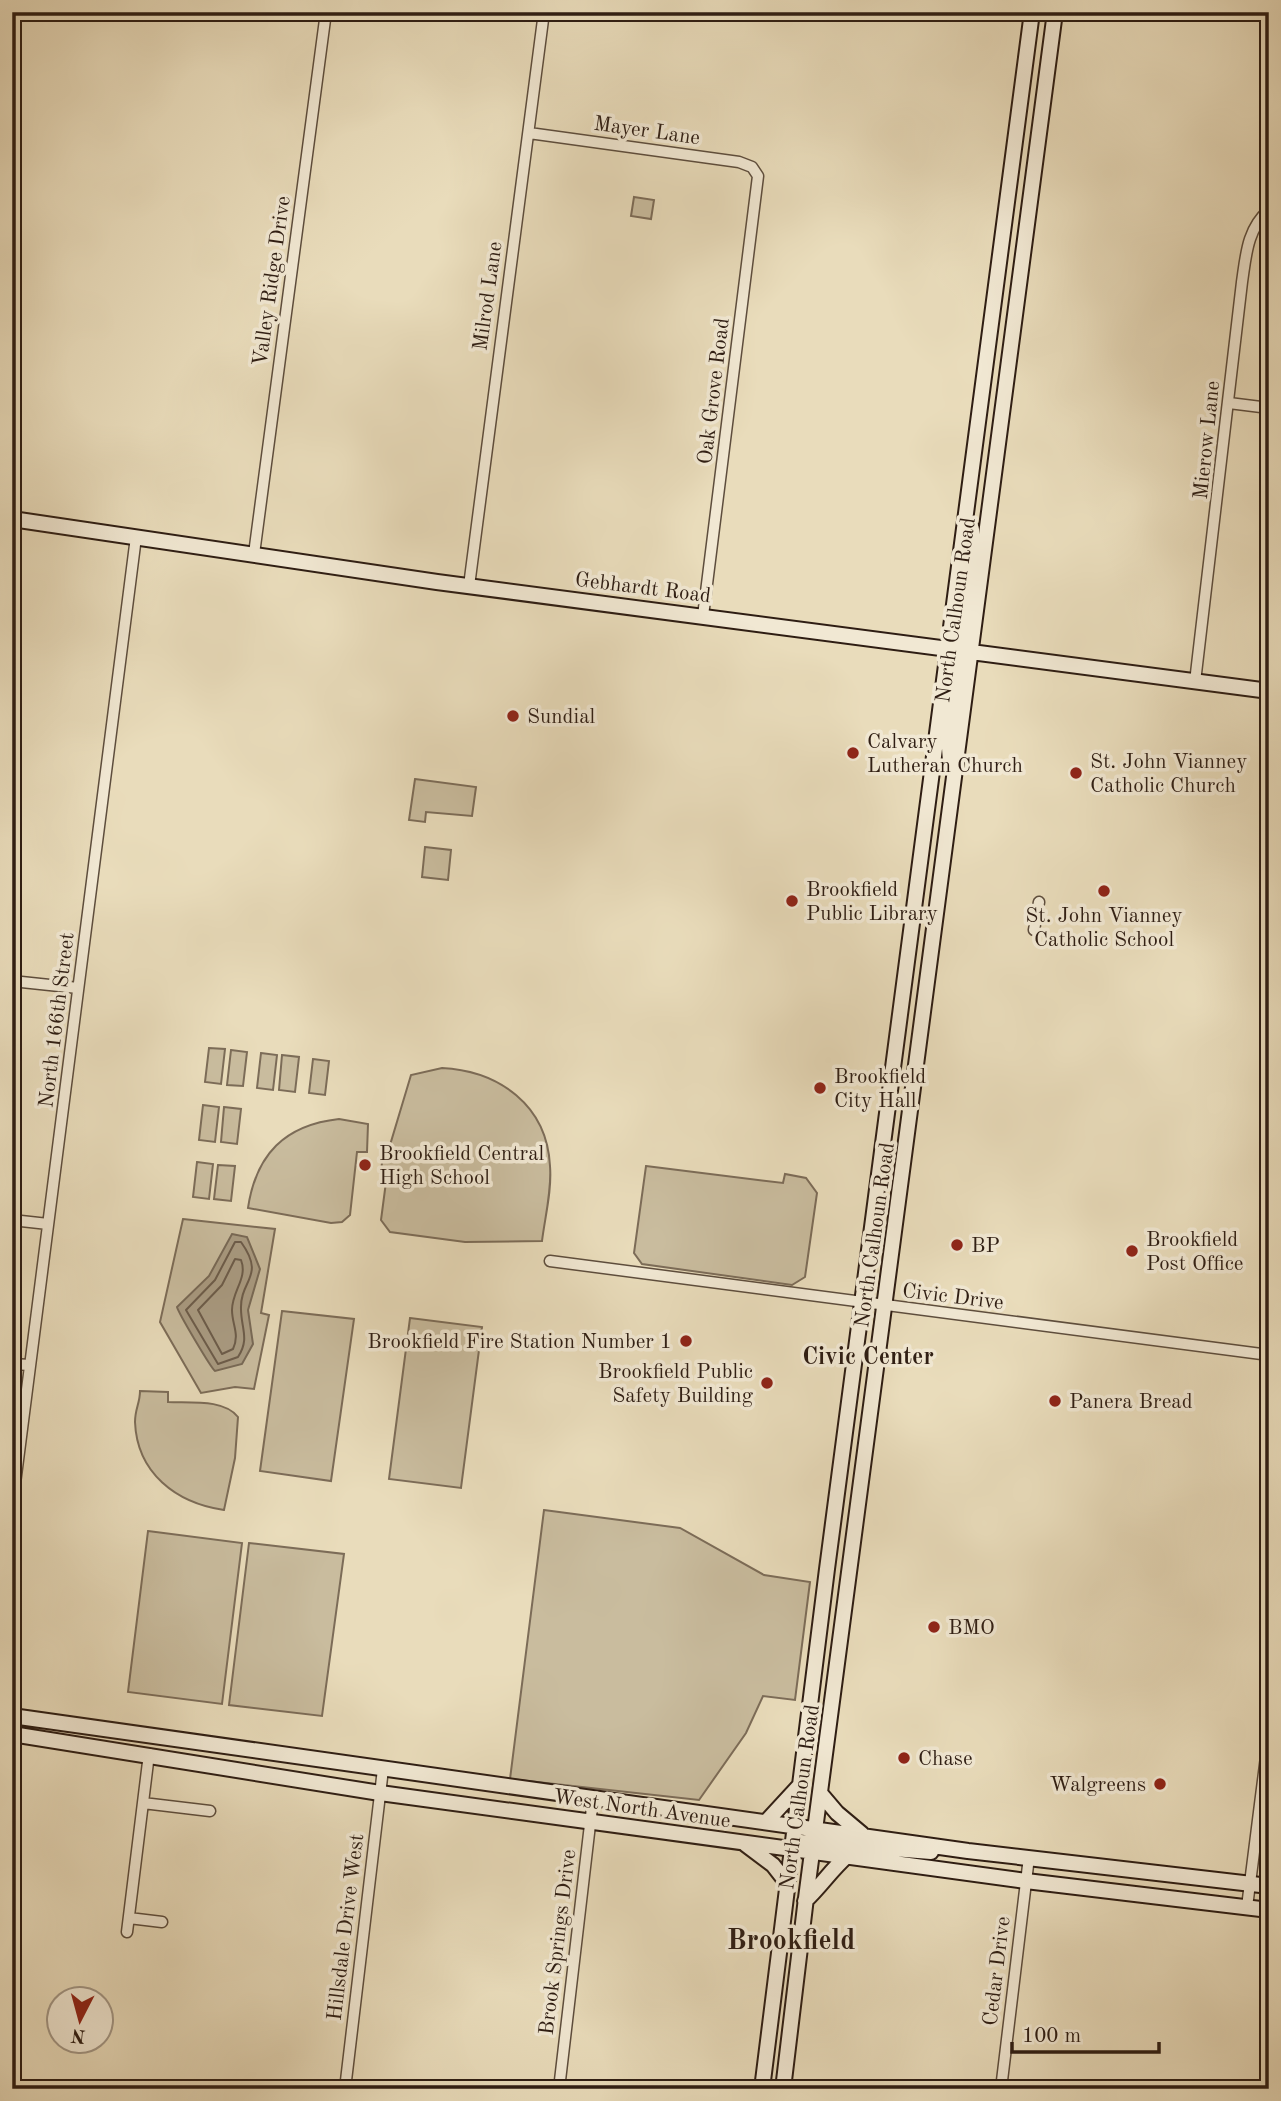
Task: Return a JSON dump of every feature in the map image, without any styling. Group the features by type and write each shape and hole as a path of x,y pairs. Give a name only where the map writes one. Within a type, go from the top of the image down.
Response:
{"main road":[{"name":"North Calhoun Road","path":"762,2089 1032,12"},
{"name":"North Calhoun Road","path":"783,2089 805,1901 1055,12"},
{"path":"970,483 972,561 961,642 971,651"},
{"name":"Gebhardt Road","path":"12,519 469,586 950,647 1269,691"},
{"path":"950,647 957,652 958,660 948,748 954,783"},
{"name":"West North Avenue","path":"12,1716 796,1826 814,1840 847,1856 1269,1910"},
{"name":"West North Avenue","path":"12,1734 380,1793 792,1850 814,1840 863,1835 968,1851 1269,1886"},
{"path":"766,1822 802,1783"},
{"path":"820,1793 837,1813 863,1835"},
{"path":"814,1840 905,1852 968,1851"},
{"path":"745,1843 773,1864 788,1883"},
{"path":"805,1901 821,1886 828,1872 847,1856"}],"street":[{"name":"Valley Ridge Drive","path":"254,554 326,12"},
{"name":"Milrod Lane","path":"469,586 544,12"},
{"name":"Mayer Lane","path":"529,132 728,160 746,164 756,172"},
{"name":"Oak Grove Road","path":"703,617 759,184 756,172"},
{"name":"Mierow Lane","path":"1195,682 1248,241 1261,217 1269,210"},
{"path":"1230,403 1269,408"},
{"name":"North 166th Street","path":"12,1507 136,537"},
{"path":"1034,930 1038,902"},
{"path":"12,981 79,988"},
{"path":"12,1220 48,1224"},
{"name":"Civic Drive","path":"550,1261 862,1304 1269,1355"},
{"path":"12,1364 30,1365"},
{"path":"1247,1907 1269,1733"},
{"path":"127,1932 149,1754"},
{"name":"Hillsdale Drive West","path":"345,2089 383,1769"},
{"name":"Brook Springs Drive","path":"559,2089 593,1799"},
{"path":"143,1803 210,1811"},
{"name":"Cedar Drive","path":"1001,2089 1029,1857"},
{"path":"129,1918 162,1922"}],"shaded area":[{"path":"634,197 654,200 651,219 631,216"},
{"path":"415,779 476,787 472,816 426,812 425,822 409,820"},
{"path":"425,847 451,850 448,880 422,877"},
{"path":"209,1048 225,1049 221,1084 205,1082"},
{"path":"231,1050 247,1052 243,1086 227,1085"},
{"path":"261,1053 277,1055 273,1090 257,1088"},
{"path":"282,1055 299,1057 295,1092 279,1090"},
{"path":"313,1059 329,1061 325,1095 309,1093"},
{"path":"442,1068 482,1076 500,1084 530,1109 540,1125 547,1144 550,1166 542,1241 465,1242 390,1232 381,1220 386,1182 380,1181 384,1144 390,1145 411,1075"},
{"path":"203,1105 219,1107 215,1142 199,1140"},
{"path":"224,1107 241,1109 237,1144 221,1142"},
{"path":"339,1119 368,1124 367,1152 357,1152 350,1215 342,1222 331,1223 248,1208 258,1172 276,1146 303,1128"},
{"path":"197,1162 213,1164 209,1199 193,1197"},
{"path":"218,1165 235,1166 231,1201 214,1199"},
{"path":"646,1166 783,1183 785,1174 806,1178 817,1193 805,1277 792,1285 642,1264 634,1253"},
{"path":"183,1219 275,1229 261,1313 269,1315 254,1389 235,1387 201,1393 160,1322"},
{"path":"282,1311 354,1319 331,1481 260,1471"},
{"path":"410,1318 482,1327 461,1488 389,1479"},
{"path":"140,1391 168,1392 168,1402 216,1405 232,1411 238,1417 235,1458 224,1510 206,1506 175,1493 151,1470 137,1440 135,1417"},
{"path":"544,1510 680,1528 764,1575 810,1582 795,1700 763,1696 746,1733 699,1800 510,1779"},
{"path":"148,1531 242,1543 222,1704 128,1692"},
{"path":"249,1543 344,1554 322,1716 229,1705"}],"water":[{"path":"232,1234 247,1237 260,1269 248,1310 253,1344 242,1364 215,1371 177,1307 209,1276"}],"place":[{"name":"Sundial","path":"513,716"},
{"name":"Calvary Lutheran Church","path":"853,753"},
{"name":"St. John Vianney Catholic Church","path":"1076,773"},
{"name":"St. John Vianney Catholic School","path":"1104,891"},
{"name":"Brookfield Public Library","path":"792,901"},
{"name":"Brookfield City Hall","path":"820,1088"},
{"name":"Brookfield Central High School","path":"365,1165"},
{"name":"BP","path":"957,1245"},
{"name":"Brookfield Post Office","path":"1132,1251"},
{"name":"Brookfield Fire Station Number 1","path":"686,1341"},
{"name":"Brookfield Public Safety Building","path":"767,1383"},
{"name":"Panera Bread","path":"1055,1401"},
{"name":"BMO","path":"934,1627"},
{"name":"Chase","path":"904,1758"},
{"name":"Walgreens","path":"1160,1784"}],"district":[{"name":"Civic Center","path":"868,1356"},
{"name":"Brookfield","path":"791,1939"}]}
